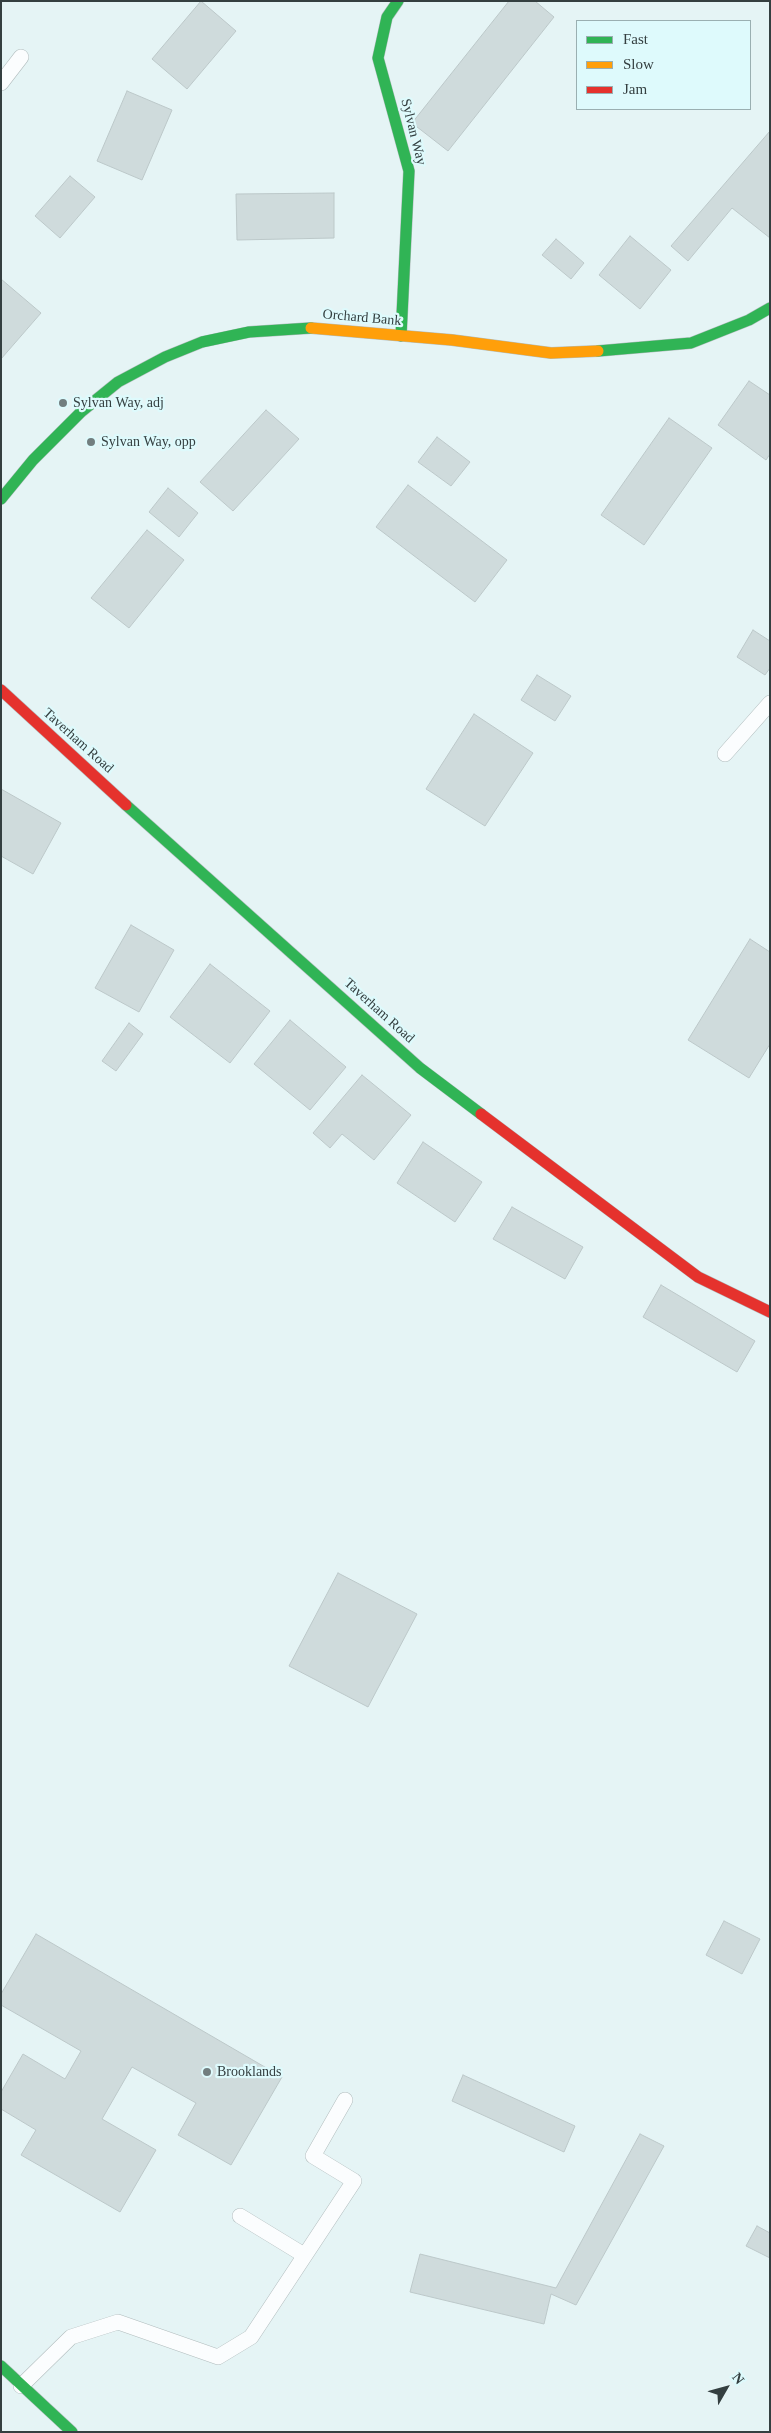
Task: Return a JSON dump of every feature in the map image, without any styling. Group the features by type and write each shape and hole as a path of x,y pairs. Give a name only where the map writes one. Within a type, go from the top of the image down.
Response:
{"street":[{"name":"Sylvan Way","path":"398,1 387,17 378,58 409,171 400,336"},
{"name":"Orchard Bank","path":"1,499 33,460 81,412 118,382 164,356 202,342 249,332 303,327 452,340 551,353 625,350 691,343 749,320 770,308"},
{"name":"Taverham Road","path":"1,690 39,727 420,1068 698,1277 770,1312"},
{"path":"1,2366 72,2432"}],"lane":[{"path":"1,83 21,57"},
{"path":"725,754 770,703"},
{"path":"21,2386 71,2337 118,2322 218,2357 251,2337 354,2181 313,2156 345,2100"},
{"path":"240,2216 304,2255"}],"building":[{"path":"201,1 236,31 187,89 152,59"},
{"path":"509,1 535,1 554,17 448,151 412,123"},
{"path":"127,91 172,110 142,180 97,161"},
{"path":"770,131 770,238 732,208 688,261 671,246"},
{"path":"70,176 95,197 60,238 35,216"},
{"path":"334,193 334,238 237,240 236,194"},
{"path":"630,236 671,270 640,309 599,275"},
{"path":"556,239 584,263 571,279 542,255"},
{"path":"1,279 41,313 1,359"},
{"path":"749,381 770,395 770,454 766,460 718,425"},
{"path":"266,410 299,439 233,511 200,482"},
{"path":"669,418 712,448 644,545 601,515"},
{"path":"437,437 470,462 451,486 418,462"},
{"path":"408,485 507,560 475,602 376,527"},
{"path":"168,488 198,513 179,537 149,512"},
{"path":"147,530 184,560 129,628 91,598"},
{"path":"753,630 770,641 770,668 765,675 737,657"},
{"path":"537,675 571,696 555,721 521,700"},
{"path":"474,714 533,753 485,826 426,789"},
{"path":"1,789 61,823 33,874 1,856"},
{"path":"131,925 174,950 139,1012 95,988"},
{"path":"750,939 770,952 770,1044 749,1078 688,1040"},
{"path":"210,964 270,1011 230,1063 170,1017"},
{"path":"290,1020 346,1067 310,1110 254,1064"},
{"path":"129,1023 143,1034 116,1071 102,1061"},
{"path":"362,1075 411,1115 374,1160 342,1134 330,1148 313,1133"},
{"path":"423,1142 482,1182 455,1222 397,1183"},
{"path":"512,1207 583,1247 565,1279 493,1239"},
{"path":"661,1285 755,1341 737,1372 643,1317"},
{"path":"338,1573 417,1614 368,1707 289,1666"},
{"path":"724,1921 760,1939 742,1974 706,1955"},
{"name":"Brooklands","path":"36,1934 282,2077 231,2165 178,2135 196,2103 132,2067 102,2119 156,2150 120,2212 21,2155 36,2130 1,2109 1,2092 23,2054 65,2079 81,2051 1,2005 1,1994"},
{"path":"463,2075 575,2126 564,2152 452,2101"},
{"path":"640,2134 664,2146 576,2305 551,2294 544,2324 410,2292 420,2254 556,2288"},
{"path":"757,2226 770,2233 770,2258 746,2246"}],"traffic: fast":[{"path":"398,1 387,17 378,58 409,171 401,336"},
{"path":"598,351 691,343 749,320 770,308"},
{"path":"1,499 33,460 81,412 118,382 165,357 202,342 249,332 311,328"},
{"path":"126,805 420,1068 481,1114"},
{"path":"1,2366 72,2432"}],"traffic: slow":[{"path":"311,328 452,340 551,353 598,351"}],"traffic: jam":[{"path":"1,690 126,805"},
{"path":"481,1114 698,1277 770,1312"}],"place":[{"name":"Sylvan Way, adj","path":"63,403"},
{"name":"Sylvan Way, opp","path":"91,442"},
{"name":"Brooklands","path":"207,2072"}]}
